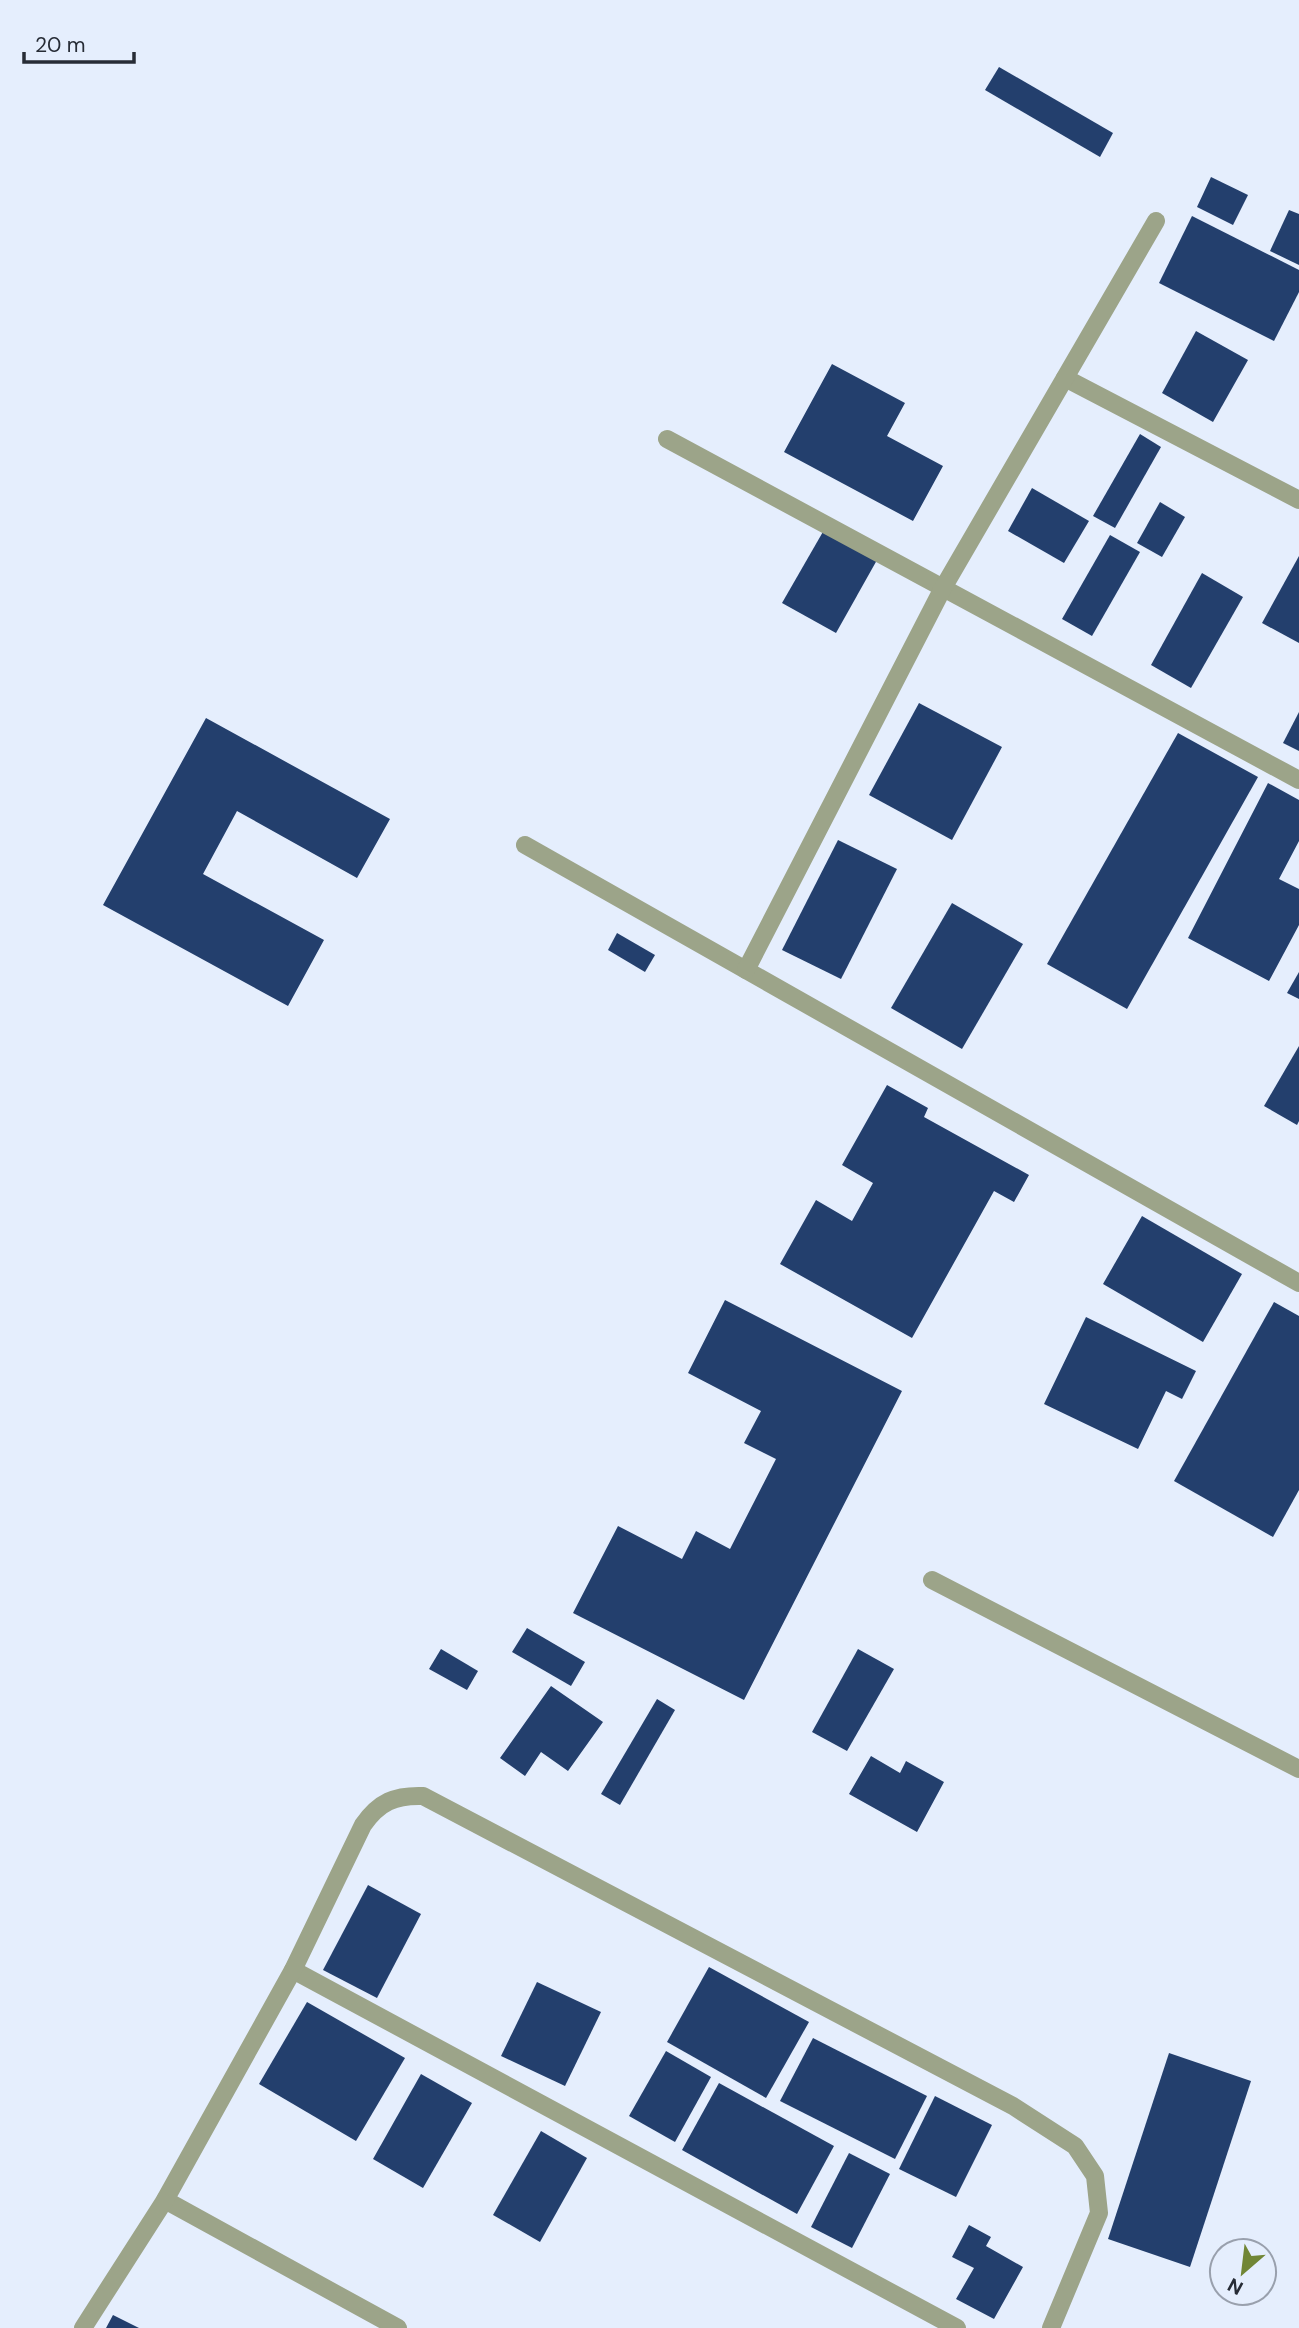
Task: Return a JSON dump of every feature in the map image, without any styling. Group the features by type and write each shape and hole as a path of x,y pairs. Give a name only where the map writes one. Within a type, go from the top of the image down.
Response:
{"street":[{"path":"746,970 943,588 1156,221"},
{"path":"1065,378 1299,500"},
{"path":"667,439 1299,780"},
{"path":"525,845 1299,1283"},
{"path":"932,1580 1299,1769"},
{"path":"83,2328 165,2200 293,1970 363,1825 372,1811 403,1796 423,1796 1013,2106 1075,2146 1095,2176 1099,2213 1051,2328"},
{"path":"293,1970 957,2328"},
{"path":"165,2200 397,2328"}],"building":[{"path":"999,67 1113,133 1100,157 985,90"},
{"path":"1211,177 1248,195 1233,225 1197,207"},
{"path":"1289,210 1299,214 1299,265 1270,251"},
{"path":"1192,216 1299,270 1299,292 1274,341 1159,283"},
{"path":"1196,331 1248,360 1213,422 1162,393"},
{"path":"832,364 905,403 887,436 943,466 913,521 784,452"},
{"path":"1140,434 1161,447 1115,528 1093,516"},
{"path":"1032,488 1089,521 1064,563 1008,531"},
{"path":"1160,502 1185,517 1162,557 1137,543"},
{"path":"824,530 877,560 836,633 782,603"},
{"path":"1110,535 1140,552 1092,636 1062,619"},
{"path":"1299,556 1299,643 1262,623"},
{"path":"1202,573 1243,597 1191,688 1151,665"},
{"path":"919,703 1002,747 952,840 869,795"},
{"path":"1299,712 1299,751 1283,743"},
{"path":"206,718 390,819 357,878 237,811 203,874 324,940 288,1006 103,905"},
{"path":"1178,733 1258,777 1127,1009 1047,964"},
{"path":"1268,783 1299,800 1299,841 1279,879 1299,889 1299,925 1269,981 1188,938"},
{"path":"838,840 897,869 841,979 782,950"},
{"path":"952,903 1023,944 962,1049 891,1008"},
{"path":"617,933 655,955 645,972 608,950"},
{"path":"1299,972 1299,999 1287,993"},
{"path":"1299,1046 1299,1121 1297,1125 1264,1106"},
{"path":"887,1085 928,1108 924,1117 1029,1175 1014,1202 994,1191 912,1338 780,1264 816,1200 852,1221 873,1183 842,1165"},
{"path":"1142,1216 1242,1274 1203,1342 1103,1284"},
{"path":"725,1300 902,1391 744,1700 573,1613 618,1526 682,1559 696,1531 730,1549 776,1459 744,1443 761,1411 688,1373"},
{"path":"1274,1302 1299,1316 1299,1490 1273,1537 1174,1481"},
{"path":"1086,1317 1196,1371 1182,1399 1166,1391 1138,1449 1044,1404"},
{"path":"527,1628 585,1662 571,1686 512,1652"},
{"path":"441,1649 478,1671 467,1690 429,1669"},
{"path":"858,1649 894,1669 847,1751 812,1732"},
{"path":"551,1686 603,1722 568,1771 541,1752 525,1776 500,1758"},
{"path":"657,1699 675,1710 620,1805 601,1794"},
{"path":"871,1756 900,1773 906,1761 944,1782 917,1832 849,1794"},
{"path":"368,1885 421,1914 377,1998 323,1970"},
{"path":"709,1967 809,2022 766,2098 667,2042"},
{"path":"537,1982 601,2012 565,2086 501,2056"},
{"path":"307,2002 405,2058 356,2141 259,2084"},
{"path":"813,2038 927,2096 895,2159 780,2101"},
{"path":"666,2051 711,2077 675,2142 629,2116"},
{"path":"1169,2053 1251,2081 1190,2267 1108,2239"},
{"path":"421,2074 472,2103 423,2188 373,2159"},
{"path":"719,2083 834,2146 797,2214 682,2150"},
{"path":"935,2096 992,2125 956,2197 899,2169"},
{"path":"541,2131 587,2158 540,2242 493,2215"},
{"path":"849,2153 890,2174 852,2248 811,2227"},
{"path":"969,2225 991,2237 986,2246 1023,2267 994,2319 956,2299 974,2268 952,2257"},
{"path":"113,2315 139,2328 106,2328"}]}
